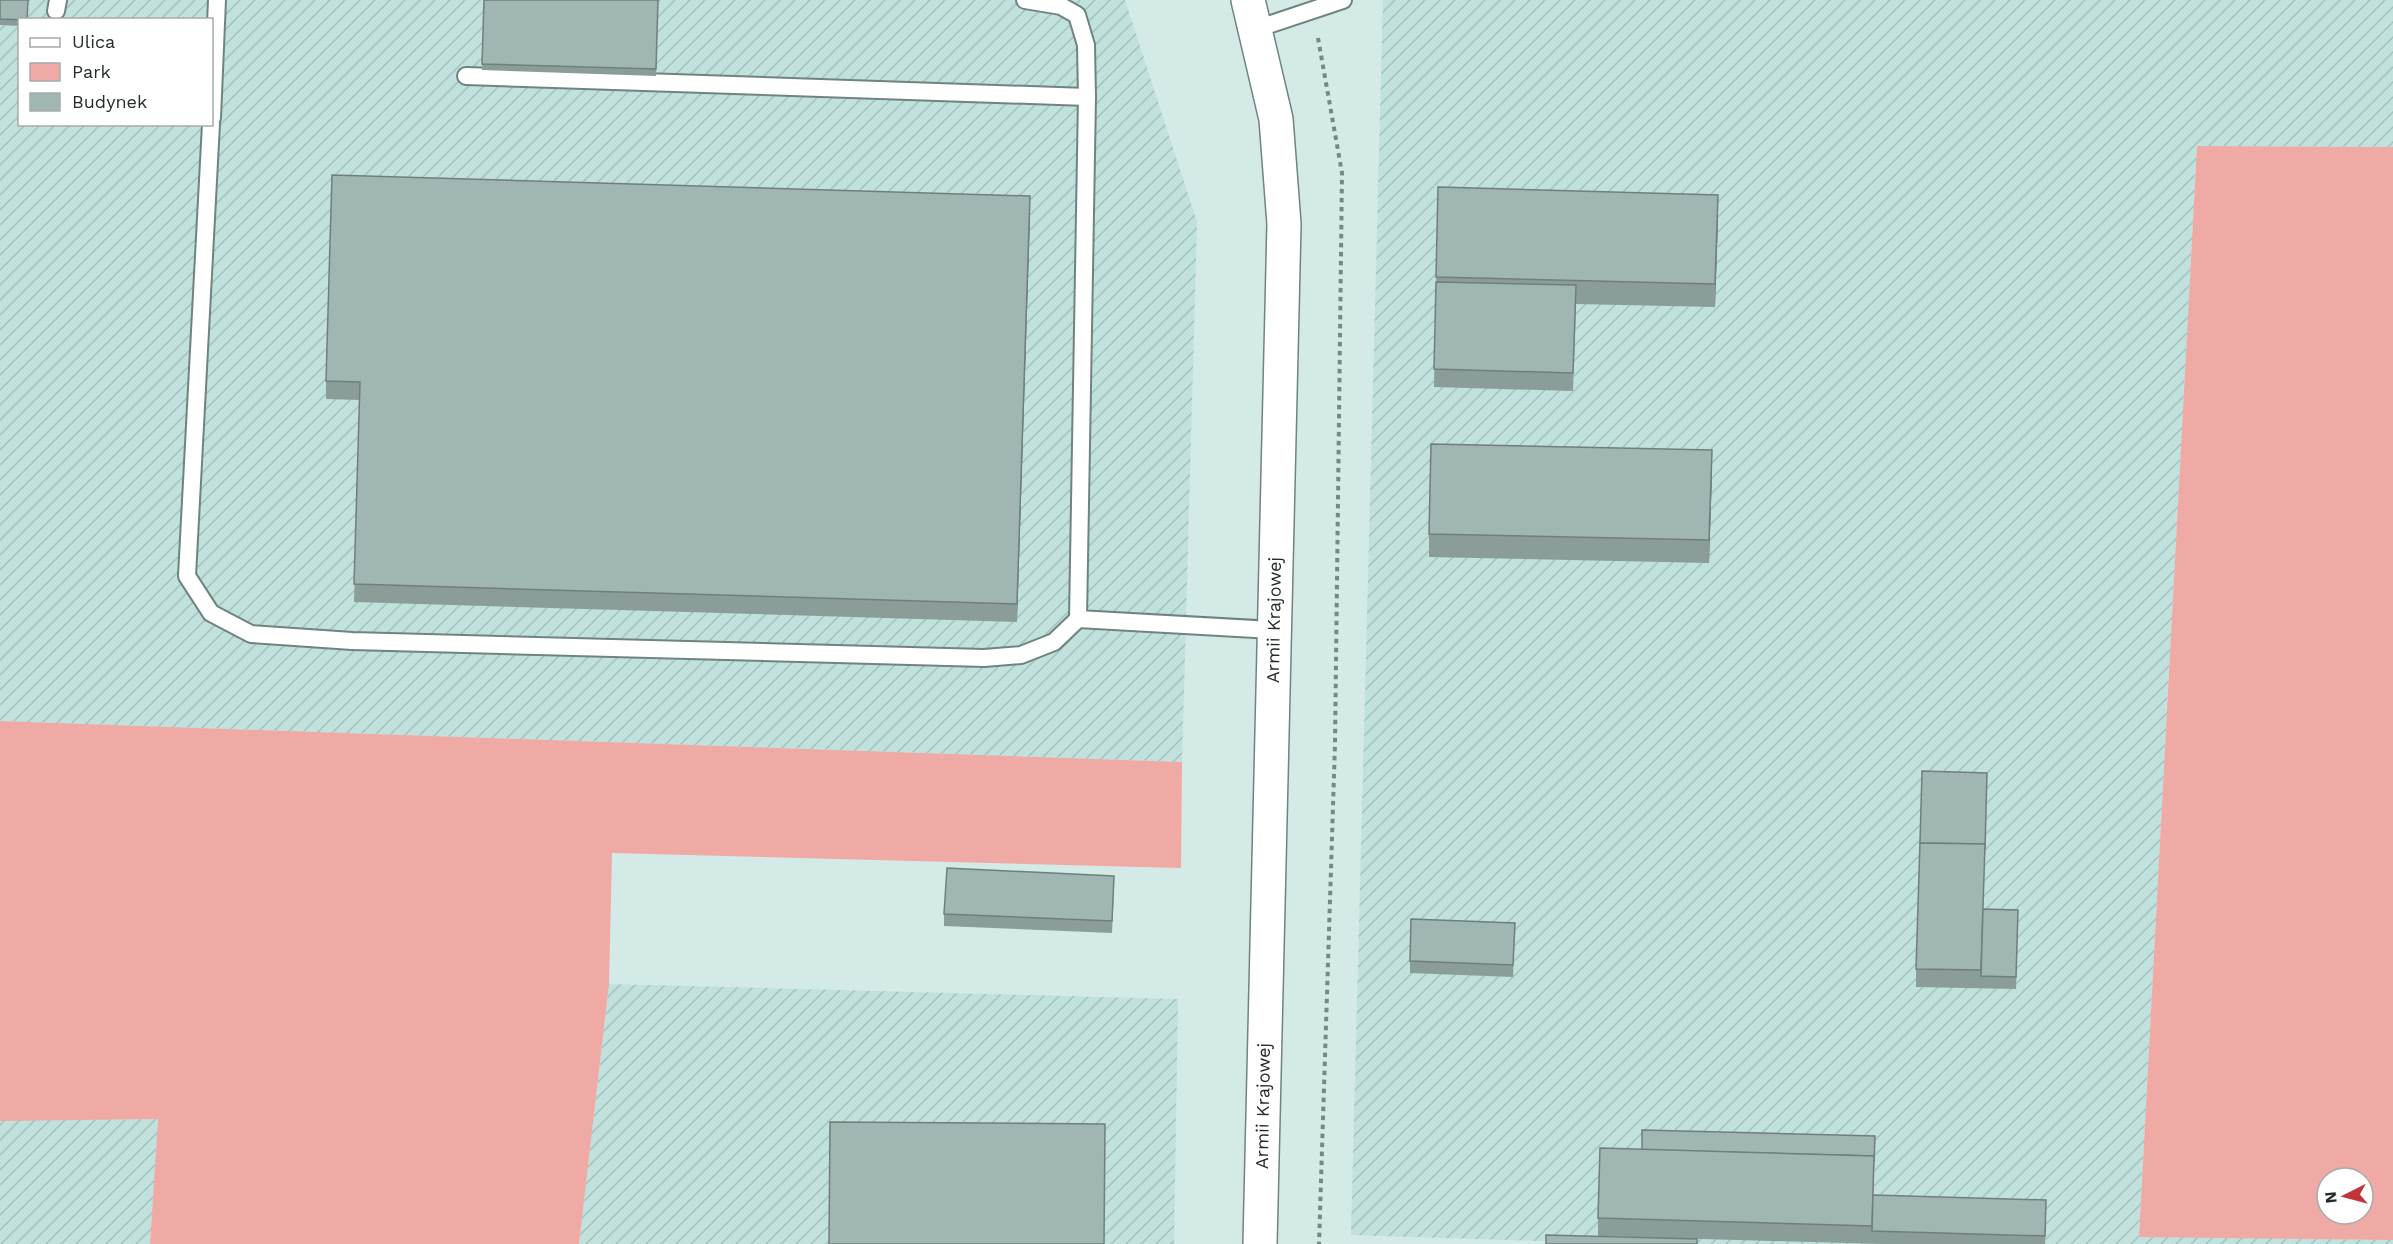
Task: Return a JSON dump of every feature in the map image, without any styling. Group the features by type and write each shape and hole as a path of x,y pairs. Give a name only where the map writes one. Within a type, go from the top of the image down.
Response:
{"street":[{"name":"Armii Krajowej","path":"1252,15 1276,119 1284,224 1260,1244"}],"lane":[{"path":"213,94 217,0"},
{"path":"211,126 188,576 211,613 251,634 352,641 984,658 1021,655 1054,642 1078,619 1087,97 1086,45 1077,15 1061,6 1025,0"},
{"path":"1252,15 1313,10 1343,0"},
{"path":"466,76 1087,97"},
{"path":"1078,619 1274,630"}],"path":[{"path":"1313,10 1342,173 1335,744 1318,1244"}],"shaded area":[{"path":"0,0 1125,0 1197,222 1182,762 0,721"},
{"path":"1383,0 2393,0 2393,147 2197,146 2139,1236 2393,1240 2393,1244 1632,1244 1351,1235"},
{"path":"609,984 1178,999 1174,1244 579,1244"},
{"path":"158,1119 150,1244 0,1244 0,1120"}],"green space":[{"path":"2197,146 2393,147 2393,1240 2139,1237"},
{"path":"0,721 1182,762 1181,868 612,853 609,984 579,1244 150,1244 158,1119 0,1121"}],"building":[{"path":"0,0 28,0 27,18 0,19"},
{"path":"484,0 658,0 656,69 482,64"},
{"path":"332,175 1030,196 1017,604 354,584 360,382 326,381"},
{"path":"1438,187 1718,195 1715,284 1436,277"},
{"path":"1436,282 1576,285 1573,373 1434,369"},
{"path":"1431,444 1712,450 1709,540 1429,534"},
{"path":"1922,771 1987,773 1985,849 1985,844 1920,843"},
{"path":"1920,843 1985,844 1981,970 1916,969"},
{"path":"947,868 1114,876 1112,921 944,914"},
{"path":"1983,909 2018,910 2016,977 1981,976"},
{"path":"1411,919 1515,923 1513,965 1410,961"},
{"path":"830,1122 1105,1124 1104,1244 829,1244"},
{"path":"1642,1130 1875,1136 1874,1162 1874,1156 1642,1150"},
{"path":"1600,1148 1874,1156 1872,1226 1598,1218"},
{"path":"1873,1195 2046,1200 2045,1236 1872,1231"},
{"path":"1546,1235 1697,1239 1697,1244 1546,1244"}]}
